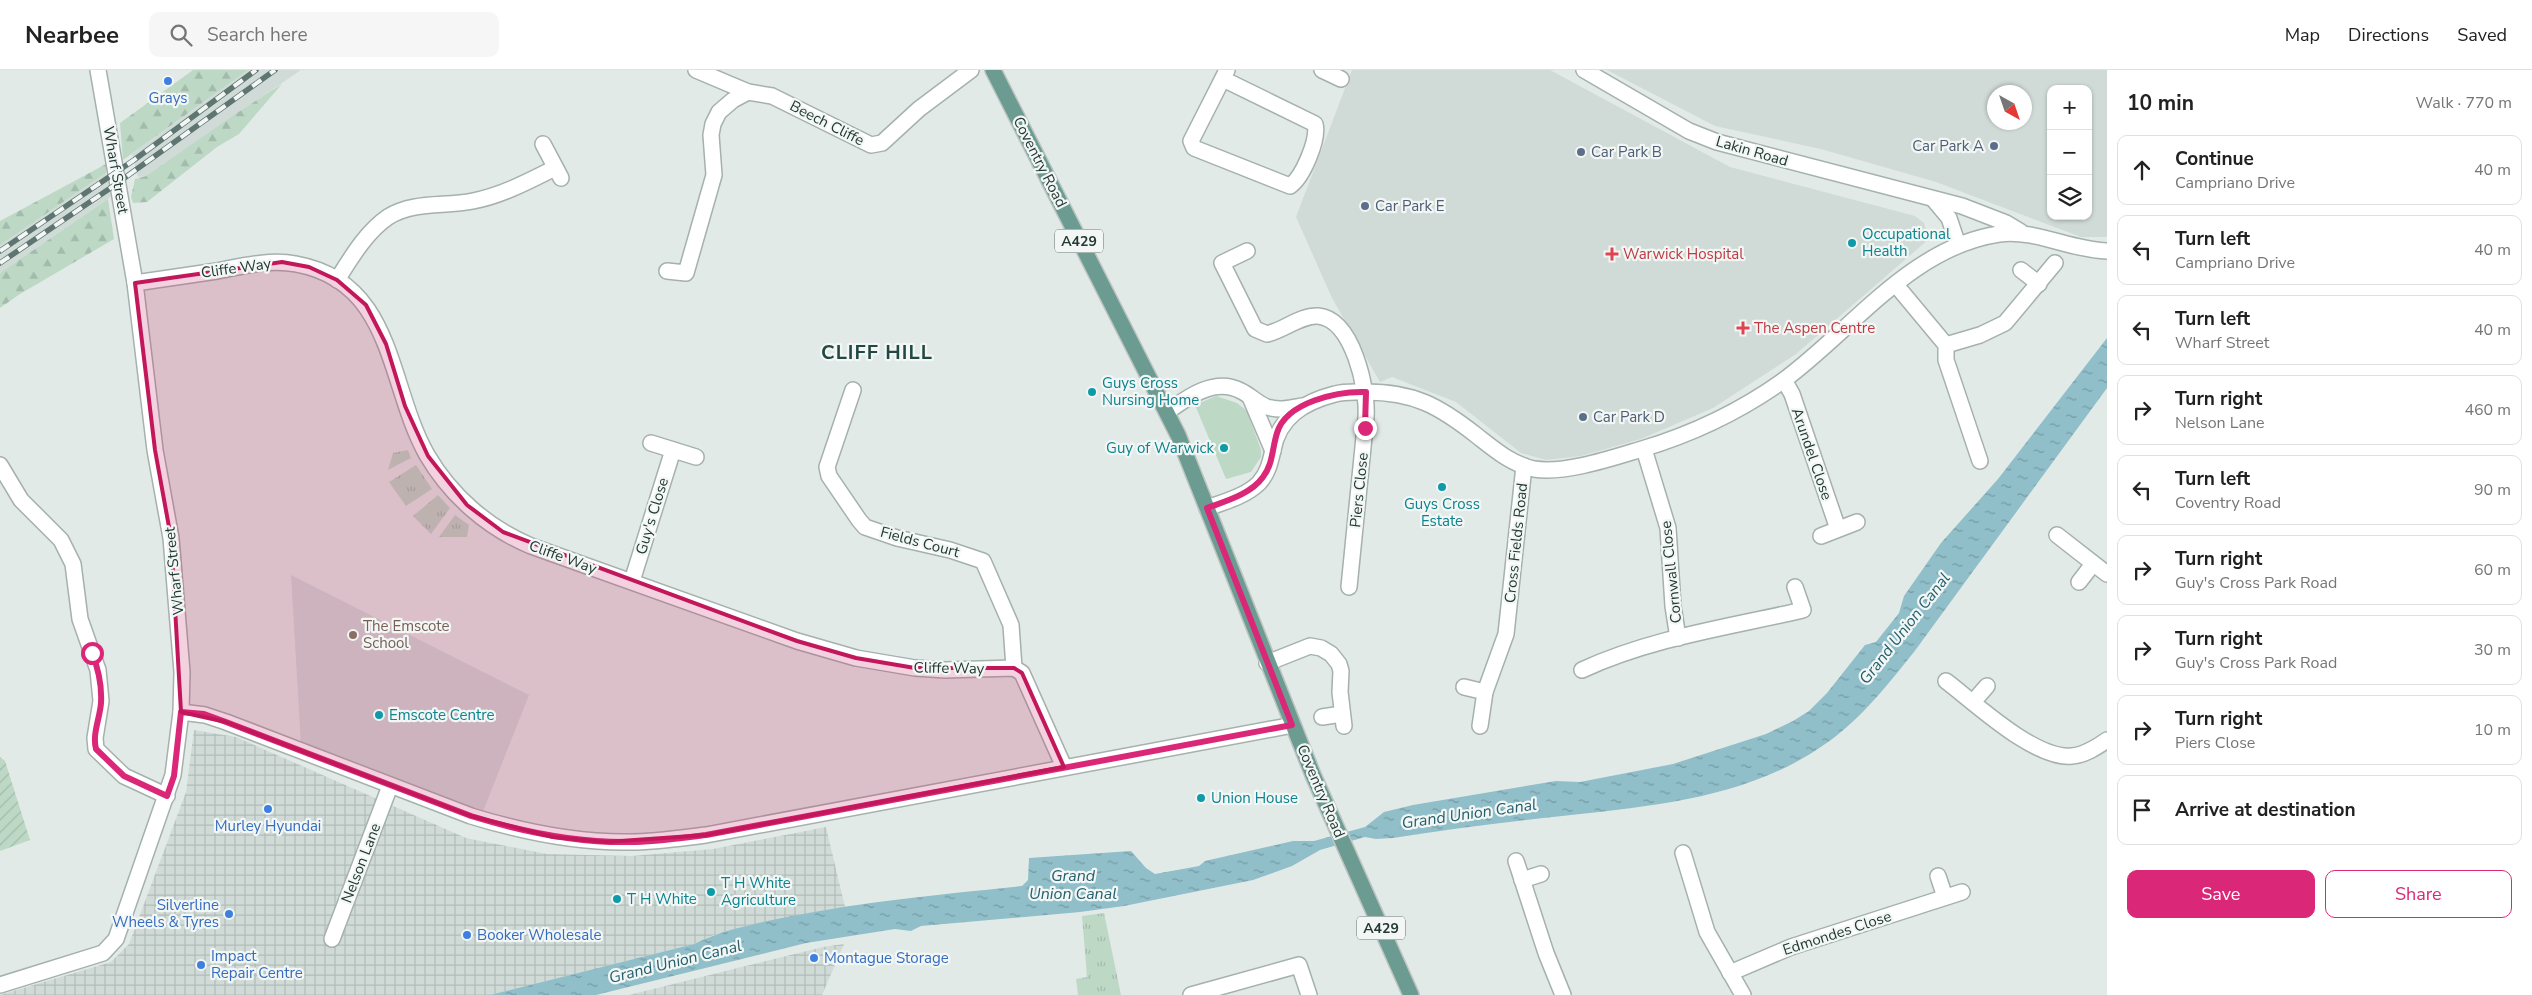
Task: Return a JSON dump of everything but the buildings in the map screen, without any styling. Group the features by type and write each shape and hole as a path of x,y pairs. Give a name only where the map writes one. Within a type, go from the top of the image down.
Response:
{"main road":[{"name":"Coventry Road","path":"993,70 1166,412 1207,508 1292,725 1411,995"}],"street":[{"name":"Wharf Street","path":"0,985 98,954 112,945 135,888 174,776 181,712 181,656 171,538 155,450 134,283 98,70"},
{"name":"Beech Cliffe","path":"696,70 748,92 772,96 871,145 882,143 919,109 971,70"},
{"path":"1322,70 1341,79"},
{"name":"Lakin Road","path":"1584,70 1689,131 1717,142 1962,206 2006,223 2025,234"},
{"path":"1225,75 1315,124 1318,133 1299,180 1290,186 1194,148 1191,141 1225,75"},
{"path":"667,271 686,273 714,174 711,135 713,124 720,112 733,100 748,92"},
{"path":"337,280 370,232 399,211 410,207 446,205 488,197 558,173 543,144"},
{"path":"1934,200 1949,218 1958,245"},
{"path":"1166,412 1187,398 1214,386 1236,388 1274,409 1303,406 1334,394 1366,392 1399,393 1430,404 1463,425 1501,455 1524,466 1549,470 1567,468 1644,449 1714,421 1784,380 1928,260 1958,245 1997,234 2025,234 2089,250 2107,251"},
{"name":"Piers Close","path":"1247,251 1222,263 1255,329 1267,334 1310,317 1330,320 1343,332 1353,351 1366,392 1366,417 1350,587"},
{"name":"Cliffe Way","path":"134,283 266,262 296,264 337,280 356,294 374,316 386,344 405,406 417,435 428,456 448,485 467,505 517,540 797,641 856,658 915,668 945,670 1014,668"},
{"path":"1946,346 1980,335 2005,323 2055,263"},
{"path":"2021,270 2039,284"},
{"path":"1896,285 1946,346 1946,360 1980,461"},
{"name":"Arundel Close","path":"1784,380 1792,394 1838,529"},
{"name":"Fields Court","path":"853,390 828,460 829,476 866,527 983,561 1011,625 1014,668"},
{"path":"1249,395 1273,451"},
{"path":"1207,508 1249,490 1258,484 1269,468 1277,431 1282,424 1303,406"},
{"path":"651,443 696,457"},
{"name":"Cornwall Close","path":"1644,449 1668,528 1673,606 1678,638"},
{"name":"Guy's Close","path":"632,581 673,450"},
{"path":"0,465 21,500 61,540 73,564 80,619 98,670 101,701 94,738 96,749 124,776 167,796"},
{"name":"Cross Fields Road","path":"1480,726 1485,692 1502,648 1508,619 1524,466"},
{"path":"1821,536 1857,522"},
{"path":"2057,535 2107,574"},
{"path":"2079,582 2093,564"},
{"name":"Cornwall Close","path":"1582,670 1608,658 1678,638 1803,610 1795,587"},
{"path":"1267,663 1307,646 1316,646 1326,650 1339,664 1341,671 1340,692 1343,720 1322,717"},
{"path":"1014,668 1022,673 1064,768"},
{"path":"1946,681 2033,746 2059,756 2072,756 2083,753 2107,740"},
{"path":"1973,702 1987,686"},
{"path":"1464,687 1485,692"},
{"path":"181,712 204,714 390,786 471,816 511,828 553,837 630,842 706,835 1292,725"},
{"name":"Nelson Lane","path":"332,939 390,786"},
{"path":"1516,861 1546,953 1564,995"},
{"path":"1682,864 1707,932 1743,995"},
{"path":"1522,880 1541,874"},
{"path":"1938,876 1945,897"},
{"name":"Edmondes Close","path":"1730,973 1791,947 1962,892"},
{"path":"1191,995 1300,966 1309,995"}],"highlighted area":[{"path":"282,262 309,267 337,280 366,305 386,344 405,406 428,456 467,505 503,532 797,641 856,658 915,668 1014,668 1022,673 1064,767 706,835 606,842 553,837 471,816 226,722 181,712 171,538 155,450 135,283"}],"shaded area":[{"path":"248,70 301,70 146,176 138,177 132,154"},
{"name":"Warwick Hospital","path":"1352,70 1550,70 1730,167 1915,216 1924,223 1929,239 1796,354 1713,408 1641,439 1581,456 1546,460 1521,453 1456,402 1392,377 1380,382 1332,298 1296,217"},
{"path":"1607,70 2107,70 2107,237 2081,237 1936,182 1821,149 1715,126"},
{"path":"106,173 111,196 108,199 0,273 0,245"},
{"name":"The Emscote School","path":"291,575 529,695 482,814 301,746"},
{"path":"194,730 236,737 466,838 547,854 632,856 713,849 826,827 845,907 745,926 711,936 694,944 490,995 0,995 111,962 129,944 186,792"},
{"name":"Montague Storage","path":"844,944 822,995 629,995 823,947"}],"green space":[{"path":"193,70 248,70 123,160 120,123"},
{"path":"282,84 239,134 217,147 147,202 133,203 131,197 135,179 146,176"},
{"path":"106,164 106,173 0,245 0,221"},
{"path":"108,199 114,239 20,294 0,308 0,273"},
{"path":"1216,396 1237,403 1247,411 1261,450 1261,457 1251,472 1226,479 1195,405"},
{"path":"408,450 411,458 388,470 393,453"},
{"path":"416,465 432,489 406,506 389,482"},
{"path":"438,495 450,508 431,534 413,516"},
{"path":"455,515 469,525 467,537 439,537"},
{"path":"0,757 5,761 30,840 0,851"},
{"path":"1104,913 1121,995 1078,995 1076,979 1087,977 1082,916"}],"water":[{"name":"Grand Union Canal","path":"2107,338 2107,388 1914,652 1874,700 1840,733 1798,761 1767,776 1701,796 1666,803 1393,838 1376,839 1365,837 1320,850 1292,866 1253,880 1124,906 1080,912 921,926 911,931 895,929 806,943 596,995 490,995 694,944 729,930 754,924 878,902 1022,886 1028,880 1029,858 1131,851 1146,868 1155,874 1199,866 1205,861 1293,841 1314,841 1365,827 1384,812 1413,805 1556,781 1580,782 1673,764 1766,734 1809,711 1827,693 1865,645 1876,642 1899,613 1904,596 1941,543 1998,479"}],"railway":[{"path":"0,251 134,160 256,70"},
{"path":"0,263 109,189 275,70"}],"place":[{"name":"Grays","path":"168,81"},
{"name":"Car Park A","path":"1994,146"},
{"name":"Car Park B","path":"1581,152"},
{"name":"Car Park E","path":"1365,206"},
{"name":"Occupational Health","path":"1852,243"},
{"name":"Warwick Hospital","path":"1612,254"},
{"name":"The Aspen Centre","path":"1743,328"},
{"name":"Guys Cross Nursing Home","path":"1092,392"},
{"name":"Car Park D","path":"1583,417"},
{"name":"Guy of Warwick","path":"1224,448"},
{"name":"Guys Cross Estate","path":"1442,487"},
{"name":"The Emscote School","path":"353,635"},
{"name":"Emscote Centre","path":"379,715"},
{"name":"Union House","path":"1201,798"},
{"name":"Murley Hyundai","path":"268,809"},
{"name":"T H White Agriculture","path":"711,892"},
{"name":"T H White","path":"617,899"},
{"name":"Silverline Wheels & Tyres","path":"229,914"},
{"name":"Booker Wholesale","path":"467,935"},
{"name":"Montague Storage","path":"814,958"},
{"name":"Impact Repair Centre","path":"201,965"}],"district":[{"name":"CLIFF HILL","path":"877,352"}],"route":[{"path":"92,653 98,670 101,701 94,738 96,749 100,756 124,776 167,796 174,776 181,712 189,712 204,714 471,816 511,828 553,837 606,842 652,841 706,835 1292,725 1207,508 1229,500 1258,484 1272,461 1277,431 1290,416 1303,406 1334,394 1366,392 1365,428"}]}
